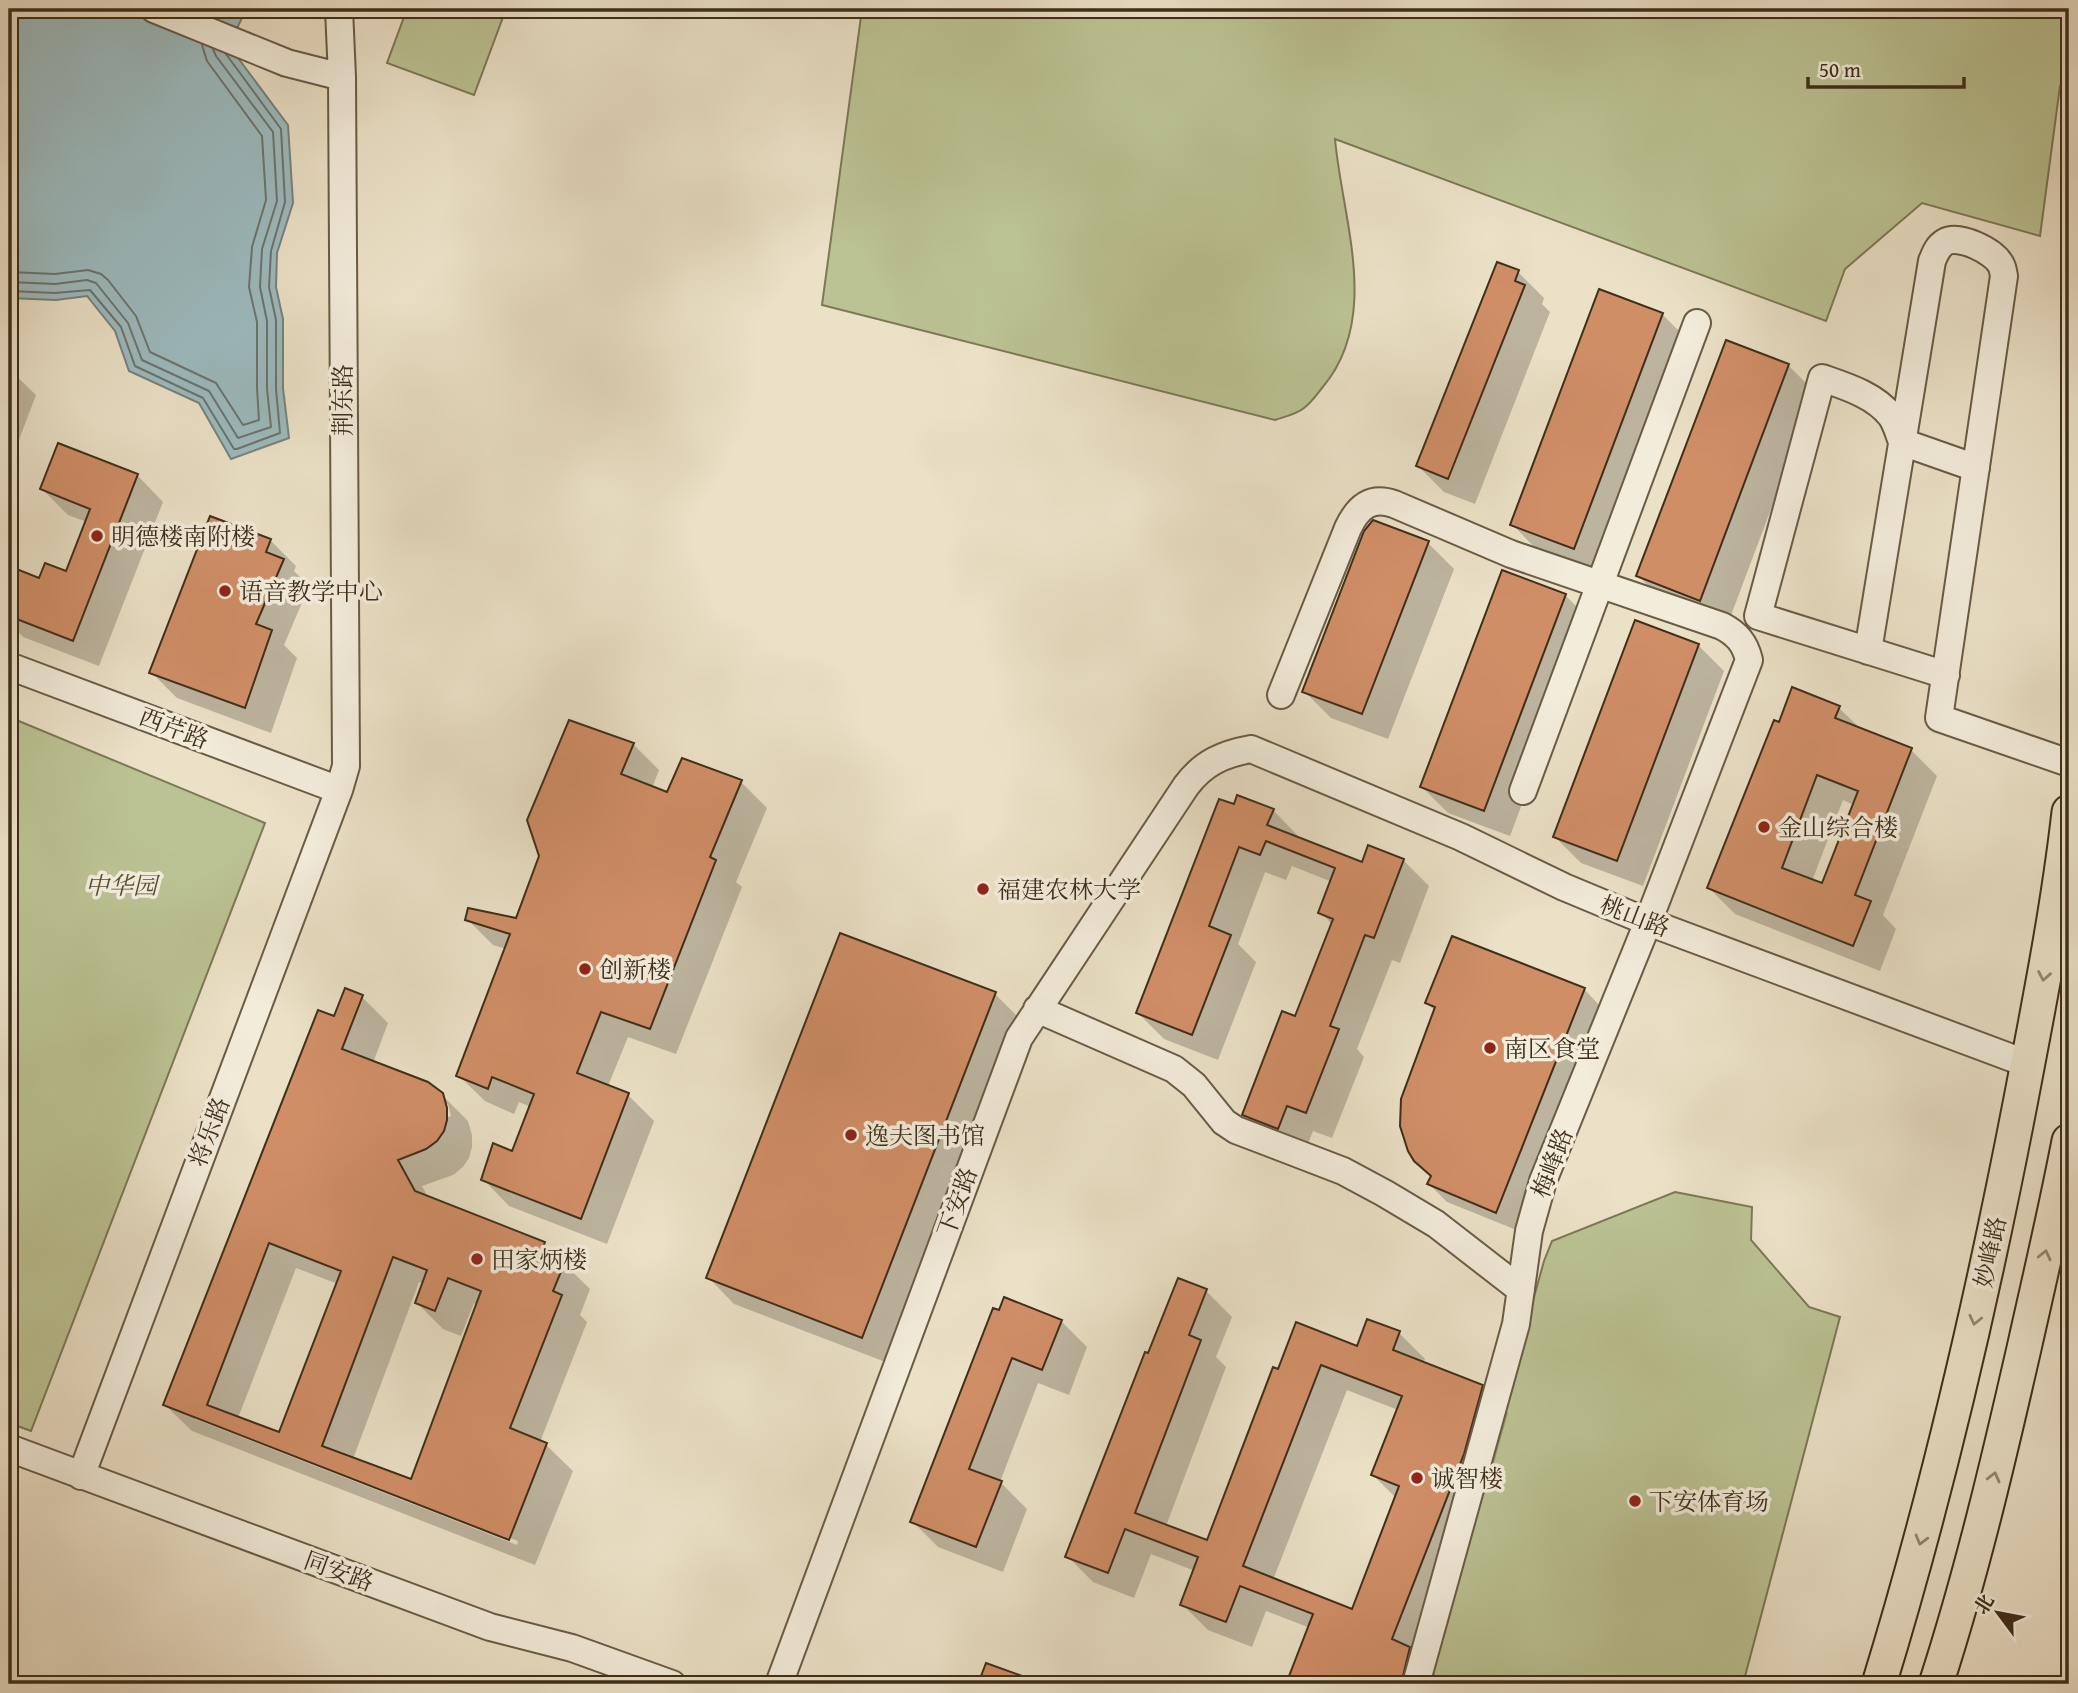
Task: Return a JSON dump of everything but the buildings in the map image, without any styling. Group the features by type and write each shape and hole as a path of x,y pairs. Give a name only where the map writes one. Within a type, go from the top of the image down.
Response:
{"main road":[{"name":"妙峰路","path":"1879,1684 1920,1542 1995,1236 2056,910 2069,812"},
{"path":"1936,1684 2000,1451 2069,1142"}],"street":[{"path":"154,9 287,63 342,77"},
{"name":"荆东路","path":"339,9 342,77 346,765 339,790"},
{"path":"1868,651 1932,261 1943,243 1951,240 1980,247 1993,255 2001,264 2004,276 1939,718 2069,763"},
{"path":"1523,791 1697,323"},
{"path":"1946,676 1758,615 1822,378 1852,389 1882,408 1891,417 1902,442 1976,468"},
{"path":"1281,695 1348,528 1357,513 1372,502 1378,500 1394,504 1479,542 1600,584"},
{"name":"梅峰路","path":"1416,1684 1516,1324 1529,1231 1543,1181 1648,922 1749,660 1741,640 1732,631 1600,584"},
{"name":"西芹路","path":"9,666 339,790"},
{"name":"桃山路","path":"1251,749 1461,837 1564,887 1648,922 2028,1064"},
{"name":"下安路","path":"779,1684 1019,1038 1195,774 1204,766 1231,752 1251,749"},
{"name":"将乐路","path":"81,1476 339,790"},
{"path":"1037,1009 1174,1069 1194,1084 1224,1122 1236,1130 1343,1171 1384,1193 1436,1224 1521,1290"},
{"name":"同安路","path":"9,1448 490,1626 572,1648 672,1684"}],"green space":[{"path":"407,9 506,9 474,95 387,63"},
{"path":"862,9 2069,9 2069,86 2060,86 2040,236 1922,203 1845,269 1826,321 1335,139 1354,267 1350,331 1340,360 1314,398 1298,412 1275,420 822,305"},
{"name":"中华园","path":"9,717 265,823 31,1431 9,1423"},
{"name":"下安体育场","path":"1675,1192 1752,1207 1751,1240 1809,1307 1840,1317 1743,1684 1427,1684 1544,1261 1552,1241"}],"water":[{"path":"9,9 246,9 229,46 288,125 293,203 277,253 276,287 283,319 283,388 289,438 231,459 199,403 129,371 115,331 87,296 56,300 9,298"}],"place":[{"name":"明德楼南附楼","path":"97,536"},
{"name":"语音教学中心","path":"225,591"},
{"name":"金山综合楼","path":"1764,827"},
{"name":"福建农林大学","path":"983,889"},
{"name":"创新楼","path":"585,969"},
{"name":"南区食堂","path":"1490,1048"},
{"name":"逸夫图书馆","path":"851,1135"},
{"name":"田家炳楼","path":"477,1259"},
{"name":"诚智楼","path":"1417,1478"},
{"name":"下安体育场","path":"1635,1501"}]}
